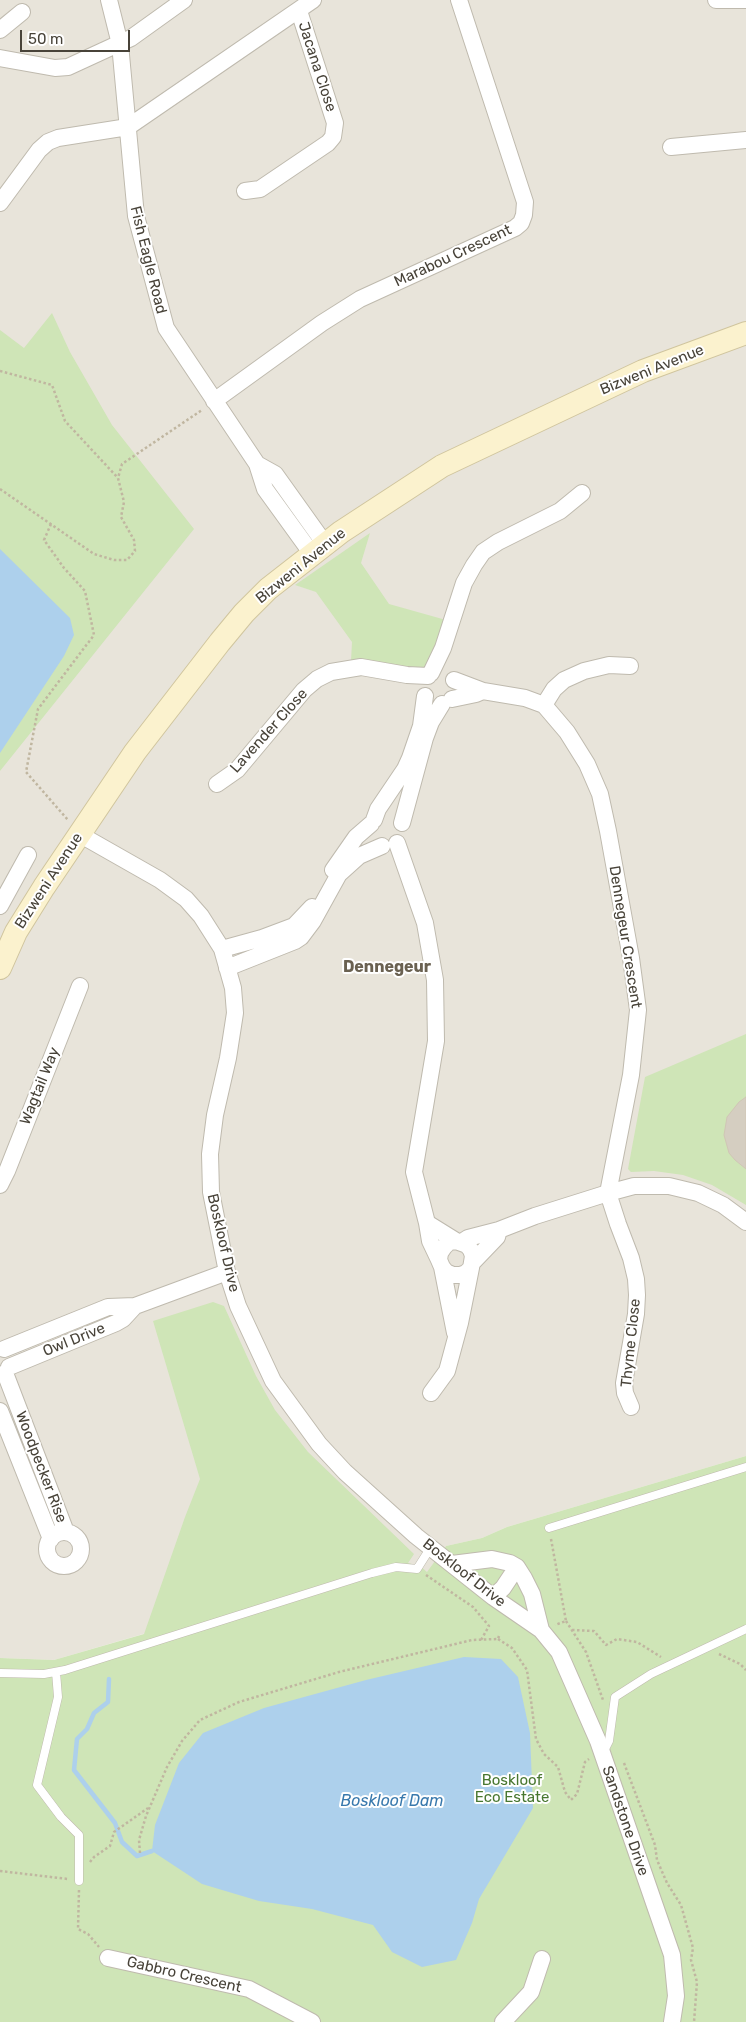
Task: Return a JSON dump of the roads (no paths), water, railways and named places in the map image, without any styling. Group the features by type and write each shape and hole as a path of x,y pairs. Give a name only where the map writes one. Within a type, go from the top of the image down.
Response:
{"street":[{"name":"Fish Eagle Road","path":"110,0 120,44 136,216 163,320 169,335 256,464 275,474 319,549"},
{"path":"0,58 62,68 120,44 184,0"},
{"path":"0,203 39,150 48,142 58,138 128,127 314,0"},
{"name":"Marabou Crescent","path":"214,401 322,323 360,299 515,228 521,223 525,202 459,0"},
{"path":"716,0 745,0"},
{"name":"Jacana Close","path":"245,191 260,189 328,143 333,137 335,123 299,11"},
{"path":"0,30 22,12"},
{"path":"671,147 746,140"},
{"name":"Bizweni Avenue","path":"0,968 16,932 135,752 244,613 268,589 319,549 442,466 474,449 644,371 746,333"},
{"path":"456,1335 440,1264 430,1241 428,1223 414,1172 436,1041 435,980 425,923 390,845 373,840 371,835 378,809 406,769 421,726 464,583 474,566 483,552 498,542 560,511 582,493"},
{"path":"435,681 525,698 544,705 554,689 564,680 584,671 610,664 630,666"},
{"name":"Lavender Close","path":"217,784 237,770 304,690 317,679 331,672 361,668 435,681"},
{"path":"227,968 264,945 298,931 313,921 339,874 359,856 390,845 403,834 402,823 425,738 431,722 456,690 435,681"},
{"path":"435,681 432,703 447,702 483,691"},
{"name":"Dennegeur Crescent","path":"544,705 567,732 587,764 600,794 636,990 638,1010 631,1076 608,1193"},
{"path":"298,931 303,918 356,837 383,814 389,814 402,823"},
{"name":"Boskloof Drive","path":"79,834 160,880 186,899 201,916 222,949 233,988 235,1013 228,1058 215,1114 210,1154 211,1192 226,1272 238,1306 273,1381 320,1444 346,1472 431,1547 493,1597 541,1630"},
{"path":"0,906 28,855"},
{"path":"222,949 264,945"},
{"name":"Wagtail Way","path":"0,1185 80,986"},
{"path":"499,1230 497,1237 466,1273 453,1275 440,1264 440,1253 449,1242 499,1230 536,1216 634,1186 669,1186 698,1193 723,1206 746,1222"},
{"name":"Thyme Close","path":"608,1193 631,1258 636,1280 636,1314 624,1383 625,1393 631,1407"},
{"path":"428,1223 471,1250 472,1265 445,1376 431,1393"},
{"name":"Owl Drive","path":"2,1347 108,1307 134,1306 226,1272"},
{"name":"Owl Drive","path":"5,1373 116,1323 123,1319 134,1306"},
{"name":"Woodpecker Rise","path":"2,1347 8,1355 5,1373 66,1532"},
{"name":"Woodpecker Rise","path":"0,1412 51,1539"},
{"path":"66,1532 76,1536 81,1546 79,1557 71,1564 61,1565 51,1560 48,1550 51,1539 57,1534 66,1532"},
{"path":"452,1564 492,1559 510,1563 517,1567 532,1594 541,1630"},
{"path":"493,1597 503,1588 517,1567"},
{"name":"Sandstone Drive","path":"541,1630 559,1652 573,1680 602,1754 672,1955 676,1996 672,2022"},
{"name":"Gabbro Crescent","path":"108,1958 249,1989 312,2022"},
{"path":"503,2022 531,1992 542,1959"}],"lane":[{"path":"549,1528 746,1467"},
{"path":"0,1673 44,1674 56,1672 372,1573 396,1568 417,1569 431,1547"},
{"path":"602,1754 609,1741 615,1697 651,1674 746,1629"},
{"path":"56,1672 58,1697 38,1785 61,1817 79,1835 79,1881"}],"water":[{"path":"0,549 70,618 74,635 64,656 0,753"},
{"name":"Boskloof Dam","path":"464,1657 501,1659 518,1677 530,1733 533,1808 479,1899 472,1923 456,1960 422,1967 392,1952 373,1925 312,1909 259,1901 202,1884 152,1851 155,1825 179,1763 203,1733 264,1708 366,1680"}],"waterway":[{"path":"109,1679 108,1702 94,1713 87,1729 77,1739 74,1770 115,1823 122,1842 137,1856 152,1851"}],"district":[{"name":"Dennegeur","path":"387,967"}],"park label":[{"name":"Boskloof Eco Estate","path":"512,1790"}]}
